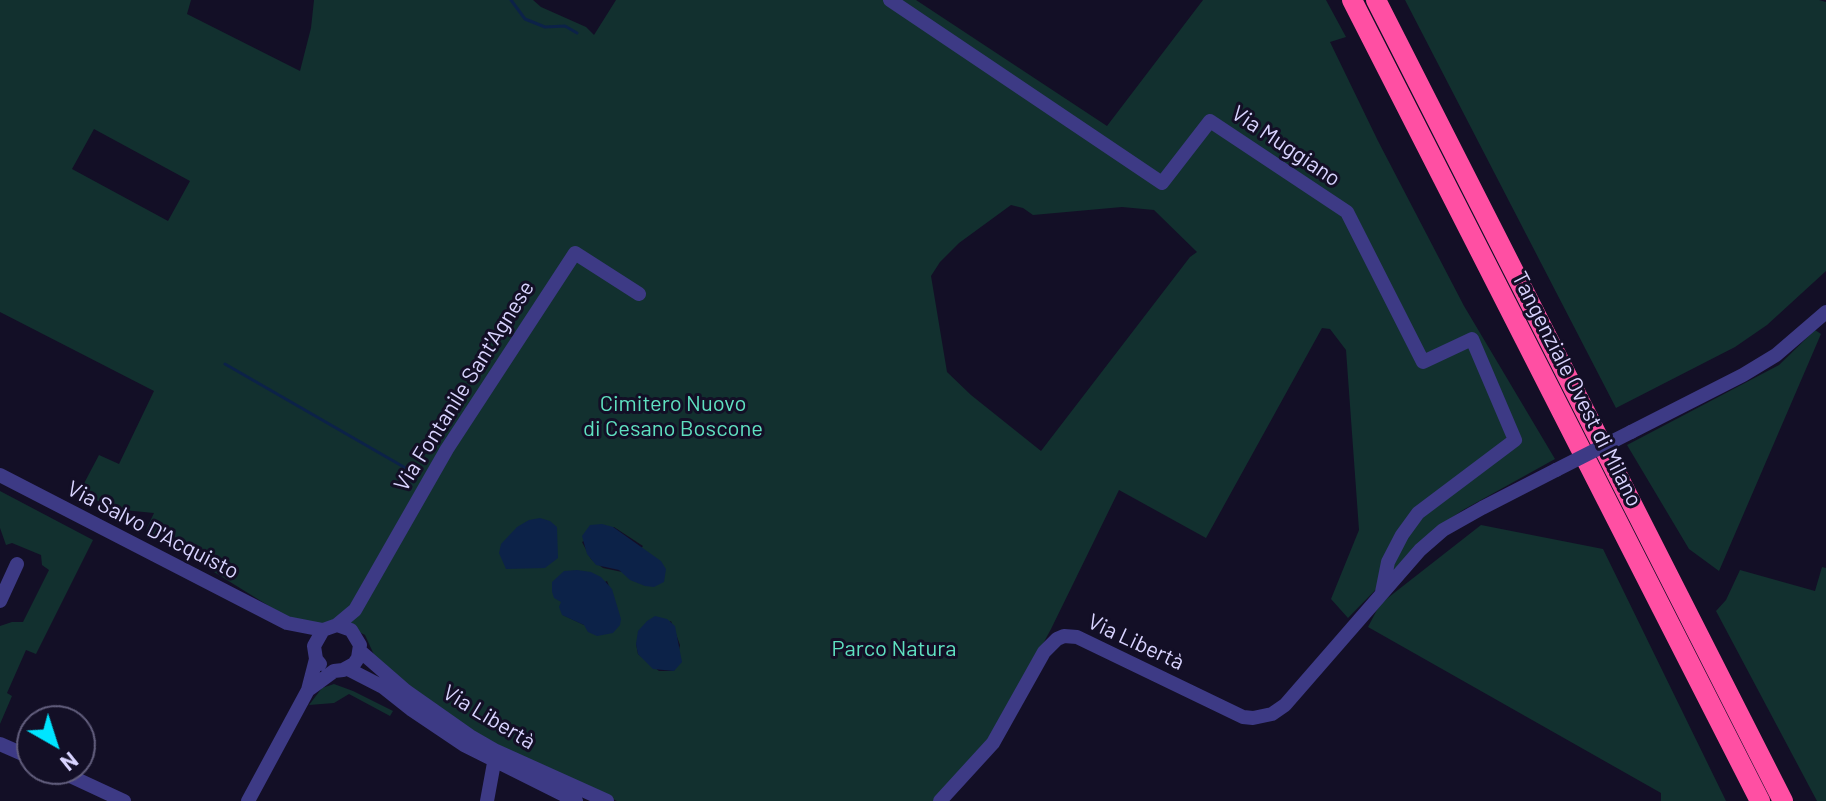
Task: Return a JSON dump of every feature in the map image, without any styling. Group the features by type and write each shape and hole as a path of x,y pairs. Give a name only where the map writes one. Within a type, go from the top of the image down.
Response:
{"highway":[{"name":"Tangenziale Ovest di Milano","path":"1352,0 1760,801"},
{"name":"Tangenziale Ovest di Milano","path":"1376,0 1783,801"}],"street":[{"name":"Via Muggiano","path":"890,0 1162,183 1210,121 1347,212 1423,362 1472,339 1515,440 1418,513 1388,562 1382,592"},
{"name":"Via Fontanile Sant'Agnese","path":"355,610 462,426 575,253 639,294"},
{"name":"Via Muggiano","path":"1353,626 1420,550 1443,530 1743,375 1776,355 1826,312"},
{"name":"Via Salvo D'Acquisto","path":"0,475 287,623"},
{"path":"0,601 17,564"},
{"path":"248,801 308,690 315,640 355,610"},
{"path":"308,690 354,664 360,651 355,610"},
{"path":"287,623 351,630 356,635"},
{"path":"287,623 324,667 341,670"},
{"name":"Via Libertà","path":"940,801 993,743 1044,652 1057,639 1077,637 1233,713 1253,718 1272,714 1285,705 1353,626"},
{"name":"Via Libertà","path":"360,651 494,756 607,801"},
{"name":"Via Libertà","path":"341,670 383,687 412,710 576,801"},
{"path":"487,801 494,756"},
{"path":"90,785 124,801"}],"green space":[{"path":"0,0 191,0 187,14 300,71 311,28 314,0 533,0 541,7 586,27 594,35 616,0 916,0 1107,126 1203,0 1326,0 1346,37 1330,42 1378,141 1464,306 1555,459 1436,528 1348,618 1331,599 1359,530 1346,350 1330,329 1322,328 1206,538 1119,490 1051,629 998,727 936,801 617,801 497,748 433,705 375,657 365,635 336,620 321,625 290,619 146,530 154,513 113,509 80,491 99,455 119,464 154,391 0,312","holes":["94,129 190,181 168,221 72,169","1011,205 1033,215 1122,207 1154,210 1197,252 1190,257 1041,451 947,372 931,276 959,243","614,527 643,546 622,572 603,568 591,559 582,542","607,581 614,599 584,625 563,615 561,602","671,621 680,645 674,671 659,671 638,654 636,643"]},
{"path":"1405,0 1826,2 1826,271 1767,325 1735,347 1616,408"},
{"path":"1815,330 1821,334 1719,571 1689,549 1627,445 1779,365"},
{"path":"0,491 93,540 36,654 26,650 7,693 12,696 0,724 0,626 23,622 49,570 42,565 41,555 12,543 6,545 0,528"},
{"path":"1481,525 1603,549 1726,801 1661,801 1661,793 1368,627 1380,604"},
{"path":"1822,567 1826,568 1826,801 1817,801 1716,611 1726,600 1740,570 1815,591"},
{"path":"334,684 393,711 390,716 349,694 334,703 309,705 322,688"}],"water":[{"path":"540,518 557,527 558,558 545,568 506,569 499,553 501,544 517,527"},
{"path":"590,525 613,527 661,561 666,569 664,582 654,587 645,586 630,580 619,570 596,565 587,554 582,536"},
{"path":"577,570 601,577 612,589 621,619 613,633 597,636 588,632 584,625 562,615 561,602 554,598 552,592 552,582 564,571"},
{"path":"655,616 667,619 675,626 682,662 674,671 653,669 638,654 638,631"}],"waterway":[{"path":"511,0 525,19 545,27 565,26 577,33"},
{"path":"225,364 409,470"}],"park label":[{"name":"Cimitero Nuovo di Cesano Boscone","path":"673,416"},
{"name":"Parco Natura","path":"894,649"}]}
